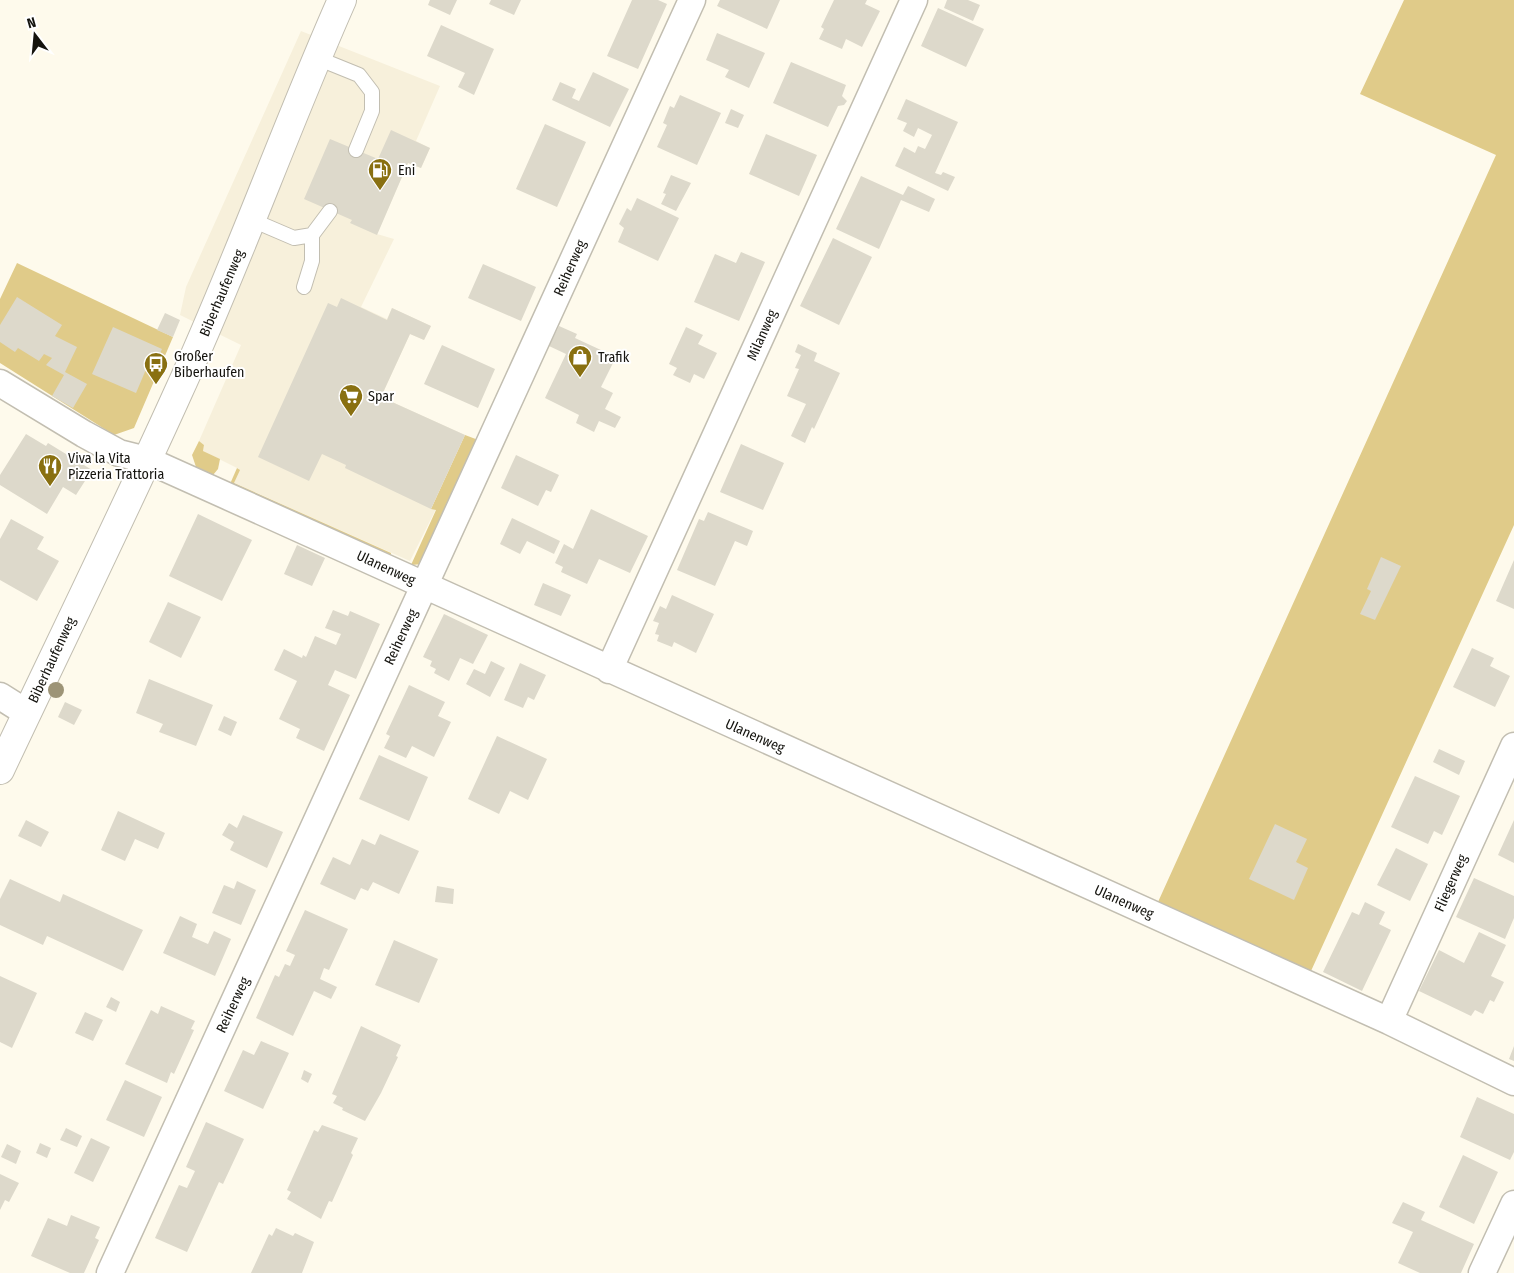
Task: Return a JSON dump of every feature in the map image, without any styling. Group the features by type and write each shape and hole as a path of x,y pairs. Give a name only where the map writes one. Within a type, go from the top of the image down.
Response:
{"main road":[{"name":"Biberhaufenweg","path":"0,770 177,396 252,220 291,118 342,0"}],"street":[{"name":"Reiherweg","path":"110,1273 692,0"},
{"name":"Milanweg","path":"609,670 914,0"},
{"name":"Ulanenweg","path":"0,383 119,453 147,460 1389,1021 1514,1082"},
{"path":"0,696 27,712"},
{"name":"Fliegerweg","path":"1389,1021 1514,746"},
{"path":"1482,1273 1514,1204"}],"lane":[{"path":"317,58 359,74 372,92 372,111 356,150"},
{"path":"304,287 312,261 312,235 330,210"},
{"path":"252,220 294,238 312,235"}],"shaded area":[{"path":"1404,0 1514,0 1514,525 1311,971 1158,902 1496,155 1360,94"},
{"path":"301,31 440,86 416,141 430,148 421,168 408,163 377,234 394,239 361,307 387,319 392,308 431,326 424,340 410,334 381,397 465,435 431,508 436,509 410,561 234,483 239,469 203,451 204,445 199,441 241,345 180,315 186,287"},
{"path":"17,263 173,337 134,428 114,435 0,363 0,299"},
{"path":"465,435 481,441 423,564 411,565 436,510 431,509"},
{"path":"199,441 204,445 203,451 220,459 218,469 213,475 197,470 192,455"},
{"path":"237,468 240,470 234,483 391,553 391,557 230,484"}],"building":[{"path":"430,0 457,0 450,15 428,5"},
{"path":"491,0 521,0 514,15 489,4"},
{"path":"632,0 658,0 667,4 638,69 607,56"},
{"path":"720,0 780,0 767,29 717,6"},
{"path":"834,0 867,0 865,4 880,11 862,47 846,39 842,49 819,39 824,29 821,27"},
{"path":"947,0 968,0 980,5 973,21 944,8"},
{"path":"938,8 984,29 966,67 921,46"},
{"path":"441,25 494,49 474,95 458,87 465,73 427,56"},
{"path":"717,33 765,53 749,88 725,77 729,70 706,60"},
{"path":"791,62 846,85 842,96 847,101 844,105 838,106 828,127 773,103"},
{"path":"593,72 629,89 610,127 552,100 560,82 576,89 572,98 579,101"},
{"path":"680,95 721,113 697,165 657,147 667,125 663,123 670,106 674,108"},
{"path":"906,99 958,122 935,173 941,175 943,172 955,177 948,191 895,166 904,147 915,153 918,146 925,149 932,135 918,128 914,137 903,131 907,123 897,119"},
{"path":"731,109 744,115 738,128 725,123"},
{"path":"545,124 586,142 557,207 516,189"},
{"path":"391,130 430,148 421,168 408,163 377,235 350,223 352,220 304,199 330,139 378,159"},
{"path":"766,134 817,155 799,196 749,174"},
{"path":"671,175 691,183 676,211 661,204 666,194 663,193"},
{"path":"861,176 903,195 908,186 935,199 929,212 901,200 879,249 836,229"},
{"path":"637,198 679,218 658,261 618,242 624,228 619,224 627,208 631,211"},
{"path":"833,238 872,257 839,325 800,306"},
{"path":"741,252 765,262 739,321 694,302 715,254 736,263"},
{"path":"483,264 536,287 521,321 468,298"},
{"path":"17,297 62,325 55,336 77,347 65,372 87,384 73,408 52,396 64,375 46,365 52,358 44,354 39,361 18,348 15,352 0,342 0,325"},
{"name":"Spar","path":"341,298 387,320 392,308 431,326 424,340 410,334 381,397 465,435 431,509 345,468 346,465 322,454 309,481 258,457 328,303 337,307"},
{"path":"165,313 180,320 173,337 157,330"},
{"name":"Trafik","path":"559,326 577,334 575,338 616,357 601,387 613,393 605,409 621,417 615,428 599,421 594,432 576,423 579,415 545,398 566,354 549,346"},
{"path":"113,327 162,349 153,369 147,367 136,393 92,374"},
{"path":"686,327 703,335 698,344 717,353 704,379 694,374 690,383 673,375 677,368 669,364"},
{"path":"798,344 817,353 814,361 840,373 814,429 812,427 805,443 791,436 806,404 787,396 799,369 795,368 801,355 795,352"},
{"path":"442,345 495,369 478,408 424,384"},
{"path":"26,434 46,446 48,443 92,470 76,495 63,487 47,514 0,485 0,475"},
{"path":"741,444 784,463 763,510 720,492"},
{"path":"516,455 559,475 551,492 546,490 538,506 501,488"},
{"path":"591,509 648,536 630,573 599,559 587,584 561,572 563,567 555,563 564,544 573,549"},
{"path":"708,512 753,531 747,546 735,541 715,586 677,570 699,519 704,521"},
{"path":"198,514 252,540 222,601 169,576"},
{"path":"512,518 560,541 554,554 527,541 520,554 500,544"},
{"path":"11,519 44,537 37,549 59,561 37,601 0,580 0,539"},
{"path":"297,545 325,558 312,586 284,574"},
{"path":"1381,557 1401,566 1375,620 1360,614 1371,591 1367,589"},
{"path":"1514,560 1514,609 1496,601"},
{"path":"543,583 571,595 561,616 534,605"},
{"path":"672,595 714,614 696,653 674,642 672,647 657,641 659,635 655,634 659,623 653,621 660,606 666,609"},
{"path":"168,602 201,617 181,658 149,642"},
{"path":"333,610 348,616 350,611 380,624 356,679 335,670 328,685 350,695 324,751 296,738 300,729 279,719 297,681 274,670 284,649 302,658 303,655 306,657 315,636 336,645 341,634 325,628"},
{"path":"444,614 488,635 473,664 460,658 449,681 434,673 436,669 430,666 432,661 423,657"},
{"path":"1472,648 1494,658 1490,666 1510,676 1495,707 1453,687"},
{"path":"491,661 505,668 490,697 466,684 474,669 485,674"},
{"path":"520,663 546,675 534,700 528,697 523,708 504,700"},
{"path":"149,679 213,705 196,746 159,732 163,724 136,713"},
{"path":"409,685 445,702 438,716 451,722 434,757 412,746 406,758 384,748 390,736 386,734"},
{"path":"65,702 82,710 74,725 58,717"},
{"path":"224,716 237,722 231,736 218,730"},
{"path":"497,736 547,759 528,800 510,791 499,814 468,799"},
{"path":"1439,749 1465,761 1459,775 1433,762"},
{"path":"379,755 428,777 409,821 359,799"},
{"path":"1415,776 1460,796 1442,835 1434,831 1428,844 1391,827"},
{"path":"118,811 165,833 158,849 135,839 125,861 101,850"},
{"path":"243,815 283,832 267,868 230,850 234,842 222,835 229,823 237,828"},
{"path":"26,820 49,832 41,847 18,836"},
{"path":"1514,820 1514,863 1498,855"},
{"path":"1275,824 1307,839 1296,862 1308,868 1294,900 1249,879"},
{"path":"380,834 419,851 399,894 373,882 368,891 361,888 355,900 320,884 333,857 350,865 362,839 375,845"},
{"path":"1396,848 1428,864 1410,901 1377,885"},
{"path":"1474,878 1514,896 1514,918 1505,939 1456,917"},
{"path":"10,879 60,902 63,894 143,930 123,971 47,936 43,945 0,925 0,899"},
{"path":"237,881 256,890 241,925 212,913 224,885 234,889"},
{"path":"437,886 454,889 453,904 435,902"},
{"path":"1365,902 1385,912 1379,924 1391,930 1362,991 1323,972 1352,912 1359,915"},
{"path":"305,910 348,929 329,970 324,968 320,979 337,987 331,999 314,991 293,1036 256,1018 275,975 279,977 285,964 290,966 295,955 286,951"},
{"path":"180,916 197,924 192,937 208,944 214,931 231,939 215,976 163,953"},
{"path":"1479,932 1506,945 1491,976 1504,982 1494,1002 1490,1000 1483,1014 1475,1010 1471,1016 1419,991 1439,950 1464,963"},
{"path":"394,940 438,959 419,1003 375,985"},
{"path":"0,976 37,993 12,1048 0,1042"},
{"path":"111,997 120,1002 116,1012 106,1007"},
{"path":"161,1006 195,1021 191,1029 194,1030 174,1074 171,1072 167,1083 125,1064 151,1010 158,1014"},
{"path":"85,1012 103,1020 93,1041 75,1033"},
{"path":"361,1026 401,1045 396,1056 398,1057 381,1093 365,1121 342,1110 343,1108 333,1103 337,1096 332,1094"},
{"path":"261,1041 289,1053 263,1109 224,1091 243,1050 254,1055"},
{"path":"1514,1046 1514,1061 1509,1059"},
{"path":"304,1070 312,1074 308,1083 301,1079"},
{"path":"125,1080 162,1097 144,1137 106,1120"},
{"path":"1477,1097 1514,1114 1514,1152 1510,1160 1460,1137"},
{"path":"206,1122 244,1139 223,1184 219,1182 187,1252 155,1238 179,1185 187,1188 195,1171 186,1167"},
{"path":"322,1125 358,1138 351,1153 353,1155 332,1202 329,1201 321,1219 287,1199 291,1192 287,1190 314,1130 318,1132"},
{"path":"66,1128 82,1136 77,1147 60,1140"},
{"path":"91,1138 110,1147 93,1182 74,1173"},
{"path":"40,1143 51,1148 47,1158 36,1153"},
{"path":"7,1144 21,1151 16,1164 1,1157"},
{"path":"1463,1155 1498,1172 1474,1224 1439,1207"},
{"path":"0,1174 19,1183 9,1202 5,1200 0,1210"},
{"path":"1403,1202 1425,1212 1421,1220 1474,1244 1461,1273 1420,1273 1398,1263 1413,1232 1392,1223"},
{"path":"71,1215 100,1227 95,1238 99,1240 84,1273 70,1273 31,1256 48,1218 67,1226"},
{"path":"276,1228 293,1236 295,1233 314,1242 302,1273 251,1273 269,1234 272,1236"}],"place":[{"name":"Eni","path":"380,191"},
{"name":"Trafik","path":"580,378"},
{"name":"Großer Biberhaufen","path":"156,385"},
{"name":"Spar","path":"351,417"},
{"name":"Viva la Vita Pizzeria Trattoria","path":"50,487"}]}
